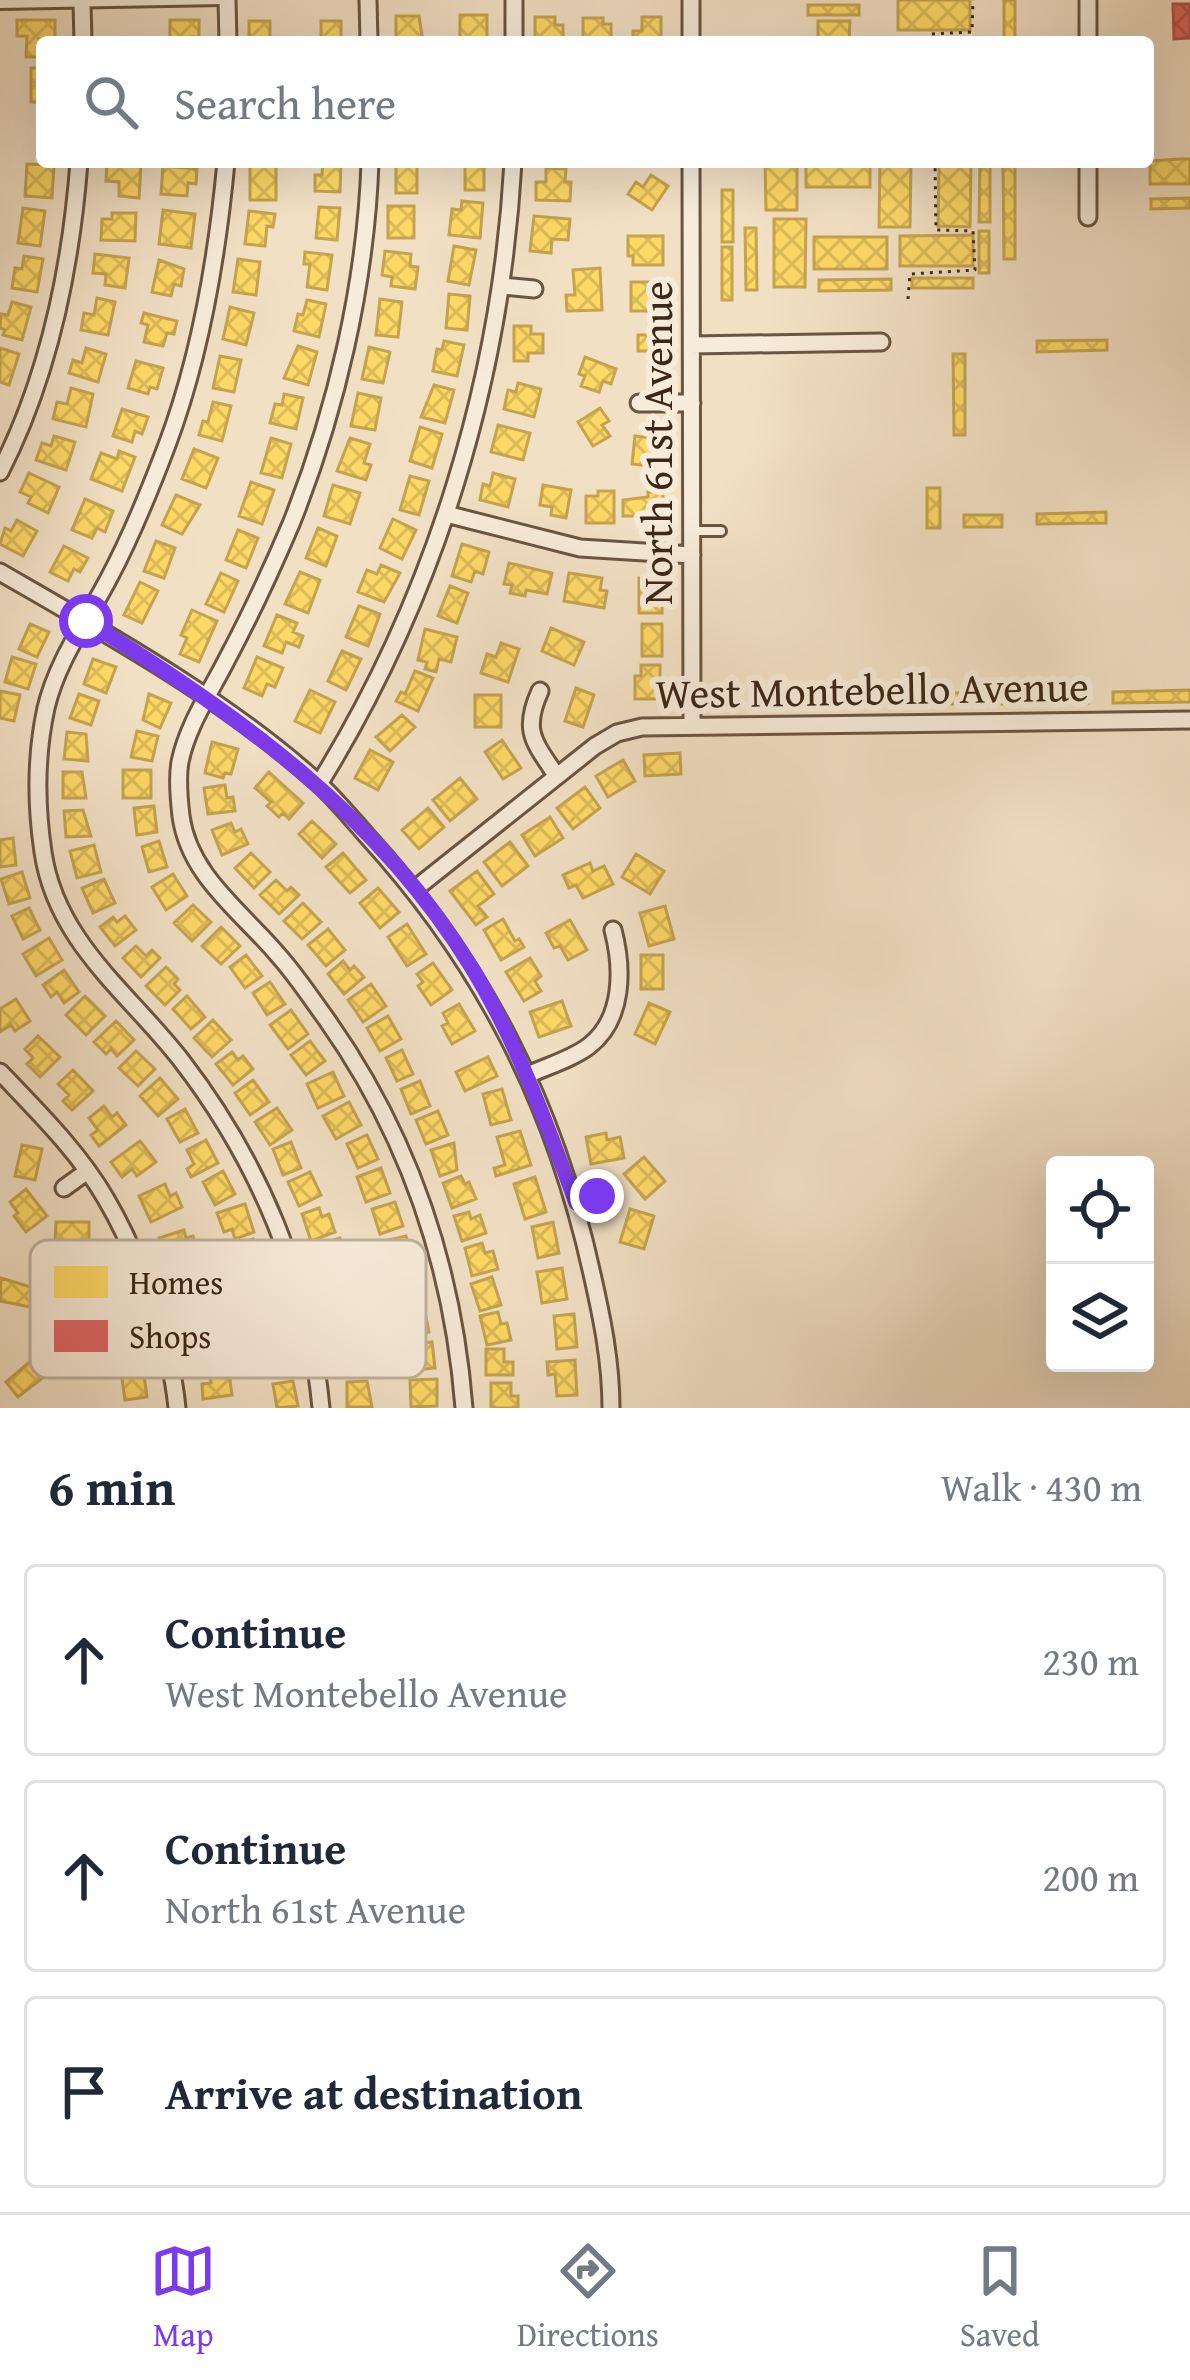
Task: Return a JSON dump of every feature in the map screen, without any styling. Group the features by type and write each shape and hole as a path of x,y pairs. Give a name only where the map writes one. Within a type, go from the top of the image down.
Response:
{"street":[{"path":"225,0 228,36"},
{"path":"368,0 370,36"},
{"path":"514,0 514,36"},
{"path":"691,0 691,36"},
{"path":"1088,0 1088,36"},
{"path":"82,3 83,36"},
{"path":"0,472 21,431 62,289 78,168"},
{"path":"225,168 216,254 189,377 136,523 60,667 46,708 38,783 43,858 67,925 90,960 181,1060 271,1205 283,1240"},
{"path":"369,168 355,287 328,410 291,524 194,722 180,761 182,820 200,869 279,955 331,1026 392,1129 412,1171 439,1254 456,1326 464,1408"},
{"path":"319,784 346,741 399,633 446,514 476,411 502,286 512,168"},
{"name":"North 61st Avenue","path":"691,168 692,724"},
{"path":"1088,168 1088,217"},
{"path":"502,286 534,289"},
{"path":"692,345 881,342"},
{"path":"640,403 692,403"},
{"path":"446,514 580,548 692,555"},
{"path":"0,572 207,699 319,784 415,889 472,968 528,1075 576,1203 606,1335 611,1408"},
{"path":"540,691 530,716 530,731 556,776"},
{"name":"West Montebello Avenue","path":"415,889 556,776 617,733 643,727 1190,720"},
{"path":"528,1075 589,1046 605,1029 619,983 620,956 613,930"},
{"path":"0,1072 51,1127 106,1199 124,1240"},
{"path":"64,1188 86,1172"},
{"path":"576,1203 597,1196"},
{"path":"174,1378 177,1408"},
{"path":"315,1378 321,1408"}],"lane":[{"path":"0,4 225,0"},
{"path":"692,531 721,531"}],"path":[{"path":"931,36 972,32 973,0"},
{"path":"908,299 910,274 975,270 973,231 936,230 935,168"}],"building: Homes":[{"path":"898,0 970,0 970,30 898,30"},
{"path":"1004,0 1015,0 1015,36 1004,36"},
{"path":"808,5 859,5 859,15 808,15"},
{"path":"460,15 487,15 487,36 460,36"},
{"path":"396,16 419,16 422,36 396,36"},
{"path":"535,17 555,17 555,25 563,25 563,36 535,36"},
{"path":"642,17 661,17 661,36 633,36 633,31 642,31"},
{"path":"583,18 603,18 603,24 611,24 611,36 583,36"},
{"path":"17,20 55,20 55,36 36,36 36,57 26,57 27,36 17,36"},
{"path":"170,20 199,20 199,36 170,36"},
{"path":"249,21 270,21 270,36 249,36"},
{"path":"321,21 341,21 341,36 321,36"},
{"path":"818,21 850,21 849,36 818,36"},
{"path":"31,68 36,68 36,102 31,102"},
{"path":"1190,159 1190,184 1150,184 1154,161"},
{"path":"27,164 54,168 52,198 25,196"},
{"path":"107,168 141,168 139,198 119,196 119,182 106,181"},
{"path":"163,168 197,169 196,184 188,183 187,196 161,194"},
{"path":"250,168 276,168 276,200 250,200"},
{"path":"323,168 341,168 340,192 315,191 315,175 322,175"},
{"path":"396,168 417,168 417,193 396,193"},
{"path":"465,168 484,168 484,190 465,190"},
{"path":"546,168 566,169 570,201 536,200 536,182 546,182"},
{"path":"765,168 797,168 797,210 766,210"},
{"path":"806,168 870,168 870,187 806,187"},
{"path":"880,168 911,168 910,227 879,227"},
{"path":"939,168 971,168 970,227 938,226"},
{"path":"980,168 990,168 990,222 979,222"},
{"path":"1003,168 1015,168 1015,259 1004,259"},
{"path":"651,175 668,186 652,210 628,194 636,182 643,187"},
{"path":"722,190 733,190 733,242 722,242"},
{"path":"1190,198 1190,208 1151,209 1151,199"},
{"path":"462,201 483,203 480,238 449,235 452,209 461,210"},
{"path":"388,206 414,206 414,238 388,238"},
{"path":"319,207 340,208 337,240 316,238"},
{"path":"23,208 45,211 40,246 18,243"},
{"path":"163,210 195,214 191,248 159,244"},
{"path":"249,211 275,214 273,227 267,226 265,246 245,244"},
{"path":"112,213 136,213 135,241 101,240 102,219 112,219"},
{"path":"534,216 570,219 568,240 552,239 551,253 530,251"},
{"path":"774,219 806,219 805,287 774,287"},
{"path":"745,228 756,228 757,290 746,290"},
{"path":"979,231 989,231 989,273 979,273"},
{"path":"973,235 973,266 900,266 900,236"},
{"path":"628,236 663,236 663,265 633,265"},
{"path":"814,237 887,237 887,269 814,269"},
{"path":"454,246 476,250 469,285 448,281"},
{"path":"722,247 732,247 732,300 722,300"},
{"path":"385,251 411,254 410,266 418,267 415,289 391,286 392,277 382,275"},
{"path":"305,252 332,255 327,290 307,287 310,264 304,264"},
{"path":"95,254 129,258 125,288 105,285 106,274 93,273"},
{"path":"24,256 43,259 37,292 12,288 15,268 22,269"},
{"path":"238,259 260,262 256,295 233,292"},
{"path":"159,260 184,269 181,286 174,284 171,296 152,292"},
{"path":"600,268 602,310 567,311 566,295 575,295 573,270"},
{"path":"912,278 973,278 973,288 912,288"},
{"path":"891,279 891,290 819,291 819,280"},
{"path":"631,282 662,282 662,299 654,299 654,311 631,311"},
{"path":"449,294 470,296 467,330 446,328"},
{"path":"97,298 115,302 108,335 81,330 84,313 94,315"},
{"path":"380,299 402,302 398,337 376,335"},
{"path":"307,300 326,304 319,337 294,331"},
{"path":"12,302 31,307 22,340 3,335 5,330 0,328 1,314 8,315"},
{"path":"230,307 254,313 246,345 223,339"},
{"path":"144,313 177,321 174,334 167,333 163,346 144,342 148,325 141,323"},
{"path":"514,326 531,326 531,334 543,334 543,353 528,353 528,361 514,361"},
{"path":"638,335 665,335 665,351 638,351"},
{"path":"1107,340 1107,350 1037,352 1037,341"},
{"path":"444,341 464,345 457,376 433,371 437,349 442,350"},
{"path":"298,346 317,352 308,385 284,378"},
{"path":"369,347 390,352 383,383 362,379"},
{"path":"0,348 19,354 9,385 0,382"},
{"path":"86,348 106,354 98,382 69,373 73,360 82,363"},
{"path":"953,354 965,354 965,435 954,435"},
{"path":"220,356 241,360 234,392 213,388"},
{"path":"585,357 616,369 611,384 603,381 599,392 581,386 585,376 579,374"},
{"path":"136,361 163,368 157,389 150,387 148,394 128,388"},
{"path":"518,383 541,389 534,417 504,409 508,390 516,392"},
{"path":"434,385 454,390 445,423 421,417"},
{"path":"71,388 93,394 86,427 53,419 57,402 67,404"},
{"path":"358,393 381,398 375,430 351,426"},
{"path":"284,394 303,398 296,429 270,423 275,404 282,405"},
{"path":"213,402 231,406 222,441 199,435"},
{"path":"600,408 609,421 602,425 610,436 593,446 578,422"},
{"path":"122,409 148,417 142,434 135,431 132,442 113,436"},
{"path":"498,425 530,433 523,460 491,452"},
{"path":"420,427 442,434 432,468 410,461"},
{"path":"54,436 75,442 66,470 36,460 42,443 51,446"},
{"path":"635,436 662,439 658,467 632,464"},
{"path":"271,438 291,444 282,478 261,473"},
{"path":"350,438 370,444 364,463 371,465 366,480 337,471"},
{"path":"194,449 218,458 206,488 182,479"},
{"path":"119,451 135,457 122,491 91,479 101,453 117,459"},
{"path":"29,473 59,487 48,513 28,503 31,497 20,492"},
{"path":"493,473 515,479 508,507 480,500 483,484 490,486"},
{"path":"410,476 429,481 419,515 400,510"},
{"path":"251,482 274,490 262,524 239,516"},
{"path":"333,485 360,493 350,524 324,516"},
{"path":"543,485 571,490 566,518 551,515 552,507 540,505"},
{"path":"927,488 940,488 940,528 927,528"},
{"path":"598,491 614,491 614,523 586,523 586,496 598,496"},
{"path":"648,492 663,492 663,525 646,525 646,516 623,516 623,500 648,497"},
{"path":"176,495 200,505 182,534 162,525"},
{"path":"85,499 113,511 105,532 97,528 92,538 72,530"},
{"path":"1106,512 1106,523 1037,524 1037,514"},
{"path":"964,515 1002,515 1002,527 964,527"},
{"path":"393,519 416,530 402,559 380,548"},
{"path":"17,520 37,531 23,556 0,544 5,528 11,531"},
{"path":"318,528 337,536 326,566 306,558"},
{"path":"238,530 258,538 246,568 226,560"},
{"path":"156,541 175,548 164,578 144,571"},
{"path":"462,544 489,552 483,574 475,571 471,582 452,576"},
{"path":"64,546 88,558 68,581 50,572"},
{"path":"509,563 552,573 547,594 510,593 512,585 504,584"},
{"path":"381,565 400,573 384,602 358,592 367,570 377,574"},
{"path":"300,572 320,580 308,613 285,604"},
{"path":"221,573 238,581 224,612 206,604"},
{"path":"569,573 602,578 600,590 607,591 604,608 564,601"},
{"path":"639,578 662,578 662,613 639,613"},
{"path":"140,582 158,591 142,623 124,615"},
{"path":"450,586 468,593 457,623 438,616"},
{"path":"359,606 380,614 368,646 346,637"},
{"path":"192,610 217,621 199,662 180,654 187,638 181,635"},
{"path":"277,615 297,623 293,632 303,636 299,647 286,642 282,653 264,646"},
{"path":"30,624 49,632 37,657 19,649"},
{"path":"642,624 662,624 662,656 642,656"},
{"path":"551,628 584,642 574,665 542,651"},
{"path":"425,629 457,637 451,662 439,659 436,672 425,669 427,662 418,660"},
{"path":"501,643 519,649 508,682 481,673 487,654 496,657"},
{"path":"342,651 361,659 346,690 328,681"},
{"path":"12,657 36,664 28,689 5,682"},
{"path":"257,657 283,668 275,687 267,684 262,696 244,688"},
{"path":"93,659 116,667 106,693 84,684"},
{"path":"641,665 660,665 660,699 635,699 635,676 641,676"},
{"path":"415,671 433,678 418,711 396,701 401,692 405,694"},
{"path":"576,688 594,695 583,727 565,721"},
{"path":"310,690 335,702 320,733 295,721"},
{"path":"1190,690 1190,702 1113,703 1113,692"},
{"path":"0,691 20,695 14,721 0,718"},
{"path":"995,692 1088,692 1088,703 995,704"},
{"path":"950,693 991,693 991,703 950,704"},
{"path":"79,694 99,701 91,725 70,718"},
{"path":"149,694 171,703 160,728 143,720"},
{"path":"475,695 501,695 501,727 475,727"},
{"path":"763,697 804,697 804,707 763,708"},
{"path":"402,715 415,727 390,751 376,737"},
{"path":"137,731 158,736 152,761 131,757"},
{"path":"67,732 86,734 88,761 64,759"},
{"path":"502,740 521,768 503,779 485,752"},
{"path":"212,742 238,749 231,774 223,778 205,773"},
{"path":"370,750 393,762 378,790 355,778"},
{"path":"680,753 681,774 645,776 644,755"},
{"path":"623,760 635,781 608,797 596,776"},
{"path":"123,770 151,770 151,798 123,798"},
{"path":"63,772 82,772 86,798 63,798"},
{"path":"269,772 303,803 289,819 283,813 279,817 255,788"},
{"path":"460,778 477,799 450,821 433,800"},
{"path":"225,785 235,811 208,814 204,788"},
{"path":"585,787 600,808 573,829 557,808"},
{"path":"154,806 157,832 137,835 134,808"},
{"path":"428,808 444,827 419,849 402,830"},
{"path":"83,810 91,836 66,837 64,811"},
{"path":"550,817 563,838 535,856 522,835"},
{"path":"312,821 336,844 322,858 299,834"},
{"path":"231,823 235,832 241,829 248,844 222,855 212,830"},
{"path":"13,838 16,865 0,867 0,840"},
{"path":"159,841 167,867 149,872 142,847"},
{"path":"510,842 528,866 502,886 484,862"},
{"path":"94,845 101,872 77,878 70,851"},
{"path":"251,853 270,872 254,888 235,868"},
{"path":"343,853 366,880 350,893 326,867"},
{"path":"636,854 664,871 650,894 622,877"},
{"path":"590,863 593,871 604,866 613,884 583,898 576,885 569,888 563,875"},
{"path":"477,871 494,894 478,906 487,917 476,925 450,891"},
{"path":"22,872 30,898 9,904 1,879"},
{"path":"173,874 187,896 166,910 152,887"},
{"path":"104,879 115,903 93,913 82,888"},
{"path":"276,880 299,895 279,914 260,895"},
{"path":"378,888 399,912 380,928 360,903"},
{"path":"303,903 321,922 302,939 284,921"},
{"path":"193,905 211,922 192,941 174,923"},
{"path":"665,906 674,939 649,946 640,913"},
{"path":"29,908 40,930 23,939 12,916"},
{"path":"125,916 136,930 115,946 100,927 113,917 117,922"},
{"path":"503,919 515,941 519,939 524,947 501,960 484,930"},
{"path":"570,920 587,950 568,960 546,933"},
{"path":"407,924 426,954 407,966 388,937"},
{"path":"221,927 240,946 221,964 202,946"},
{"path":"328,929 345,950 326,966 308,945"},
{"path":"49,938 62,960 36,976 23,954"},
{"path":"136,946 146,956 152,950 160,958 141,977 123,958"},
{"path":"246,955 262,976 245,988 230,967"},
{"path":"641,955 663,955 663,989 641,989"},
{"path":"530,958 541,976 535,981 541,991 524,1001 506,972"},
{"path":"343,961 364,977 344,994 328,974"},
{"path":"433,963 452,990 431,1005 418,986 423,982 417,974"},
{"path":"166,967 178,979 174,984 180,990 165,1005 146,986"},
{"path":"64,970 79,992 64,1003 57,992 51,997 43,985"},
{"path":"270,982 285,1004 267,1015 253,993"},
{"path":"371,984 386,1006 363,1022 348,1000"},
{"path":"85,996 105,1016 86,1035 66,1015"},
{"path":"187,996 205,1017 191,1029 173,1009"},
{"path":"16,999 30,1021 15,1031 11,1025 0,1032 0,1009"},
{"path":"562,1001 571,1026 539,1037 530,1012"},
{"path":"649,1003 670,1012 655,1044 635,1034"},
{"path":"459,1004 475,1031 452,1044 442,1026 448,1023 443,1013"},
{"path":"291,1010 308,1034 288,1049 270,1025"},
{"path":"388,1016 401,1039 380,1051 367,1028"},
{"path":"213,1020 231,1040 212,1057 194,1038"},
{"path":"116,1021 134,1040 117,1056 111,1049 106,1054 94,1042"},
{"path":"38,1036 60,1057 40,1077 27,1064 33,1058 25,1049"},
{"path":"310,1041 325,1061 306,1075 291,1055"},
{"path":"402,1050 413,1074 397,1081 386,1058"},
{"path":"136,1051 155,1069 138,1086 119,1068"},
{"path":"232,1052 238,1060 243,1056 253,1069 233,1085 216,1064"},
{"path":"488,1057 497,1076 465,1091 456,1072"},
{"path":"73,1070 93,1091 72,1110 63,1101 69,1095 58,1084"},
{"path":"333,1072 344,1096 318,1108 307,1084"},
{"path":"160,1078 178,1099 158,1116 140,1096"},
{"path":"253,1080 269,1102 250,1115 235,1093"},
{"path":"420,1081 430,1106 411,1114 401,1089"},
{"path":"502,1089 511,1120 491,1125 483,1094"},
{"path":"349,1102 361,1125 336,1139 323,1116"},
{"path":"104,1106 126,1125 99,1146 91,1135 98,1130 89,1118"},
{"path":"277,1108 292,1130 270,1145 255,1122"},
{"path":"185,1109 198,1133 180,1142 167,1119"},
{"path":"438,1111 448,1135 426,1144 416,1120"},
{"path":"520,1131 531,1165 496,1176 494,1168 505,1165 497,1137"},
{"path":"606,1133 607,1140 620,1137 624,1158 591,1164 586,1137"},
{"path":"367,1135 378,1159 358,1168 347,1144"},
{"path":"206,1140 218,1163 191,1177 187,1169 194,1164 187,1150"},
{"path":"140,1141 156,1162 137,1176 132,1169 122,1177 111,1162"},
{"path":"291,1142 301,1168 283,1175 273,1149"},
{"path":"454,1143 457,1170 440,1176 431,1150"},
{"path":"22,1145 42,1149 35,1180 15,1176"},
{"path":"644,1157 665,1181 645,1199 624,1174"},
{"path":"381,1168 390,1193 366,1202 357,1177"},
{"path":"223,1171 235,1194 215,1205 203,1182"},
{"path":"310,1172 321,1195 299,1206 288,1182"},
{"path":"461,1176 476,1199 452,1208 443,1183"},
{"path":"535,1177 546,1212 525,1219 514,1184"},
{"path":"165,1184 182,1207 151,1222 139,1196"},
{"path":"26,1189 47,1216 26,1232 10,1202"},
{"path":"395,1202 403,1226 380,1234 372,1209"},
{"path":"245,1204 254,1232 235,1239 232,1229 224,1232 217,1213"},
{"path":"319,1208 322,1217 329,1214 335,1232 311,1240 302,1214"},
{"path":"630,1209 654,1216 644,1249 620,1242"},
{"path":"469,1212 471,1219 480,1215 486,1233 462,1241 454,1216"},
{"path":"56,1222 89,1222 89,1240 55,1240"},
{"path":"553,1222 559,1253 538,1258 532,1227"},
{"path":"184,1230 186,1238 194,1240 160,1240"},
{"path":"482,1243 485,1253 493,1251 498,1269 472,1276 465,1248"},
{"path":"562,1268 567,1299 542,1303 537,1272"},
{"path":"492,1277 501,1305 480,1311 471,1284"},
{"path":"1,1278 30,1287 30,1307 0,1301"},
{"path":"498,1312 511,1340 487,1345 480,1316"},
{"path":"574,1314 577,1347 557,1349 554,1316"},
{"path":"432,1342 435,1368 426,1369 426,1343"},
{"path":"486,1349 504,1349 504,1362 513,1362 513,1375 486,1375"},
{"path":"575,1360 577,1395 557,1396 555,1374 548,1375 547,1362"},
{"path":"30,1362 30,1378 42,1378 18,1397 6,1382"},
{"path":"122,1378 144,1378 147,1397 125,1400"},
{"path":"210,1378 230,1378 232,1395 203,1399 202,1384 211,1383"},
{"path":"437,1379 437,1406 411,1407 410,1380"},
{"path":"293,1381 298,1406 277,1408 273,1384"},
{"path":"367,1381 372,1407 347,1407 347,1382"},
{"path":"491,1383 511,1383 518,1408 491,1408"}],"building: Shops":[{"path":"1173,4 1190,4 1190,38 1174,39"}],"route":[{"path":"86,621 177,677 319,784 415,889 458,946 492,1004 528,1075 576,1203 597,1196"}]}
